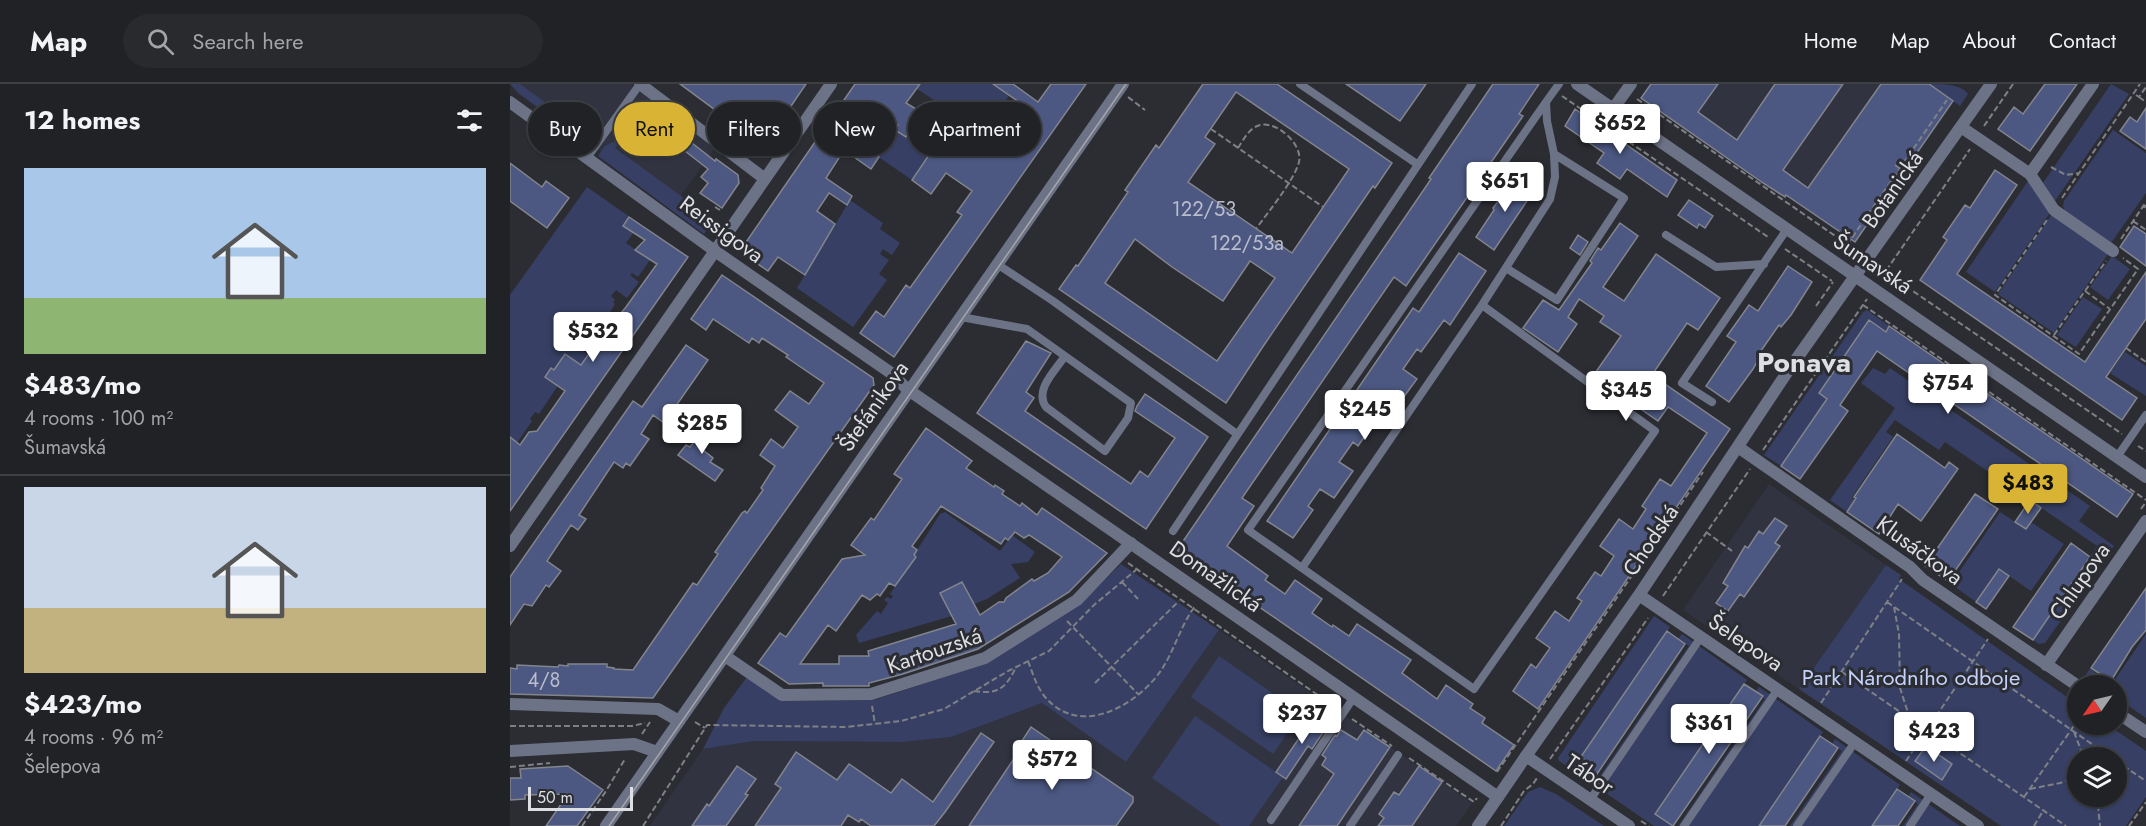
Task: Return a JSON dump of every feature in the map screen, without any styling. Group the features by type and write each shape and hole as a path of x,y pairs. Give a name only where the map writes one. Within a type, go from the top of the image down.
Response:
{"street":[{"path":"640,84 765,179"},
{"path":"510,546 831,84"},
{"name":"Štefánikova","path":"606,826 1123,84"},
{"name":"Šumavská","path":"1577,84 2146,477"},
{"name":"Botanická","path":"1856,276 1991,84"},
{"path":"2030,174 2093,84"},
{"path":"1613,109 1632,90"},
{"name":"Reissigova","path":"510,102 715,251 891,373 910,390"},
{"path":"1961,127 2030,174 2054,210 2118,255"},
{"name":"Chodská","path":"1478,826 1639,595 1856,276"},
{"name":"Domažlická","path":"910,390 1498,796"},
{"name":"Klusáčkova","path":"1738,447 1910,567 1923,580 2067,678"},
{"name":"Chlupova","path":"2046,664 2146,521"},
{"name":"Kartouzská","path":"725,656 782,695 871,694 985,658 1077,600 1131,543"},
{"name":"Šelepova","path":"1639,595 1978,826"},
{"path":"510,704 658,709 679,721"},
{"path":"2127,719 2146,732"},
{"path":"510,750 634,744 657,752"},
{"name":"Tábor","path":"1526,756 1629,826"}],"lane":[{"path":"587,158 640,84"},
{"path":"1299,84 1417,164"},
{"path":"1173,531 1472,84"},
{"path":"1482,305 1655,431 1474,689 1248,530 1556,87"},
{"path":"1302,568 1482,305 1550,199 1555,177 1546,102"},
{"path":"1506,268 1557,300 1624,198 1554,154"},
{"path":"1712,402 1682,383 1787,229"},
{"path":"1666,235 1716,267 1764,264"},
{"path":"997,264 1063,308 1237,434"},
{"path":"960,317 1027,329 1065,356 1131,403 1128,418 1106,451 1046,407 1042,401 1042,390 1065,356"},
{"path":"2117,457 2146,415"},
{"path":"1590,800 1701,637"},
{"path":"1684,826 1778,689"},
{"path":"1271,820 1354,697"},
{"path":"1797,826 1855,742"},
{"path":"1350,826 1399,753"},
{"path":"1910,826 1931,794"}],"path":[{"path":"1981,131 2013,84"},
{"path":"2118,255 2138,269 2079,354 1995,295 2140,84"},
{"path":"1556,87 1839,286"},
{"path":"2146,87 2138,96 2146,102"},
{"path":"1632,90 1824,229 1862,253"},
{"path":"1847,245 1947,100"},
{"path":"1238,148 1250,131 1264,124 1278,129 1297,145 1299,153 1299,162 1288,183 1256,229"},
{"path":"1211,129 1323,207"},
{"path":"1880,280 1973,144"},
{"path":"2041,159 2057,172 2066,175 2079,172"},
{"path":"1895,165 1911,176"},
{"path":"2054,336 2085,291 2118,255 2133,221 2145,207 2146,202"},
{"path":"715,207 720,210"},
{"path":"2133,221 2146,230"},
{"path":"1824,229 1828,224"},
{"path":"1878,264 1885,272 2124,435"},
{"path":"1813,311 1833,282"},
{"path":"2085,291 2110,309"},
{"path":"1501,826 1524,791 1533,784 1869,297"},
{"path":"1857,298 2146,500"},
{"path":"2126,348 2146,362"},
{"path":"2134,443 2146,451"},
{"path":"1497,772 1706,468"},
{"path":"1706,532 1732,551"},
{"path":"1119,556 1179,601 1399,753"},
{"path":"1819,705 1902,579"},
{"path":"1122,582 1138,600"},
{"path":"1095,683 1179,601"},
{"path":"1887,602 2067,727"},
{"path":"1894,607 1899,634 1900,688 1910,719"},
{"path":"1028,661 1045,697 1056,707 1076,716 1091,717 1107,713 1119,708 1138,694 1161,670 1188,617"},
{"path":"1073,627 1138,694"},
{"path":"1904,764 1988,638"},
{"path":"974,691 993,693 1001,689 1011,678 1016,667"},
{"path":"1842,672 2066,826"},
{"path":"871,694 875,724"},
{"path":"510,726 632,726 651,721 582,826"},
{"path":"643,826 707,725"},
{"path":"2025,797 2070,735"},
{"path":"2079,735 2096,747"},
{"path":"1409,758 1474,802 1485,787"},
{"path":"2127,768 2146,781"},
{"path":"2030,789 2067,781"},
{"path":"1533,784 1539,783"},
{"path":"2130,826 2146,802"},
{"path":"2098,807 2100,826"},
{"path":"2034,826 2044,810"}],"shaded area":[{"path":"510,84 631,84 655,102 614,102 614,156 695,156 695,133 707,142 707,156 709,156 673,206 602,153 602,102 534,102"},
{"path":"1649,84 1929,84 1953,101 1855,242 1786,195 1763,183 1641,98"},
{"path":"1769,484 1886,565 1799,689 1683,610"},
{"path":"1219,630 1472,803 1456,826 650,826 703,749 754,741 902,742 951,737 1042,703 1126,762"}],"green space":[{"path":"510,84 520,84 545,102 530,102"},
{"path":"920,84 993,84 1009,96 1005,102 937,102 917,89"},
{"path":"1929,84 1956,86 1968,94 1960,106"},
{"path":"2111,84 2129,94 2055,201 2051,201 2043,183"},
{"path":"2113,130 2146,153 2146,193 2111,243 2065,211 2063,206 2064,201"},
{"path":"896,131 908,138 908,156 929,156 912,180 877,156 896,156"},
{"path":"614,142 614,156 626,156 714,220 704,234 598,156 602,156 605,146"},
{"path":"2028,181 2050,213 1995,292 1966,272"},
{"path":"587,187 640,224 626,243 650,260 638,277 632,273 630,275 639,282 627,298 616,290 611,296 615,304 599,330 591,324 588,328 596,334 591,342 588,341 581,350 589,355 581,365 564,354 561,359 571,366 539,414 535,412 530,419 532,421 510,453 510,295"},
{"path":"850,200 883,223 880,229 900,243 892,255 883,249 880,254 889,260 879,274 887,280 853,327 797,288"},
{"path":"2052,214 2108,254 2054,333 1998,294"},
{"path":"2112,256 2130,269 2108,300 2090,287"},
{"path":"2083,297 2102,309 2076,347 2057,335"},
{"path":"1867,310 1889,326 1886,332 1868,321 1819,392 1827,399 1781,466 1764,455 1863,312"},
{"path":"2125,352 2146,366 2146,396 2110,373"},
{"path":"1873,368 1885,374 1890,368 2090,506 2079,521 2114,546 2045,643 2039,644 2033,640 2097,546 1945,442 1939,450 1895,420 1886,432 1893,437 1852,497 1854,499 1847,512 1830,500 1895,408 1861,383"},
{"path":"945,512 1000,551 1012,535 1035,552 1028,562 1011,564 1020,578 987,599 974,604 962,583 940,593 952,616 859,643 856,635 877,611 881,614 888,603 884,600 887,597 891,599 893,596 890,594 916,557 914,555 940,514"},
{"path":"2000,512 2026,529 2031,522 2064,544 2031,591 1999,569 1976,602 1951,584"},
{"path":"1121,564 1219,630 1126,762 1042,703 951,737 902,742 754,741 703,749 724,708 747,677 780,701 874,700 985,664 1079,605"},
{"name":"Park Národního odboje","path":"1886,565 1901,575 1899,579 2067,697 2067,735 2123,735 2146,751 2146,797 2126,826 2001,826 1799,689"},
{"path":"1654,616 1670,627 1578,761 1600,776 1689,646 1678,639 1682,634 1747,680 1655,813 1673,826 1654,826 1559,761 1558,758"},
{"path":"2146,634 2146,718 2127,705 2127,675 2118,675"},
{"path":"1219,656 1301,713 1273,754 1191,697"},
{"path":"2090,669 2099,675 2086,675"},
{"path":"1759,687 1823,732 1759,826 1678,826 1765,699 1756,692"},
{"path":"1195,716 1283,777 1249,826 1221,826 1152,778"},
{"path":"1835,739 1900,785 1872,826 1790,826 1842,751 1832,744"},
{"path":"1540,787 1556,794 1604,826 1504,826 1528,792"},
{"path":"1911,792 1960,826 1903,826 1918,804 1908,797"}],"building":[{"path":"680,84 806,84 794,102 707,102 707,104"},
{"path":"855,84 920,84 906,103 908,104 908,134 906,137 896,131 898,125 896,124 896,102 843,102"},
{"path":"993,84 1013,84 1038,102 1019,102"},
{"path":"1051,84 1086,84 1041,148 1041,102 1038,102"},
{"path":"1203,84 1277,84 1392,163 1375,188 1373,186 1226,403 1059,289 1076,265 1078,266 1128,192 1125,190 1156,145 1159,148","holes":["1236,92 1349,169 1292,253 1188,182 1215,144 1205,137","1135,239 1223,301 1250,261 1275,278 1217,361 1105,283"]},
{"path":"1346,84 1426,84 1400,121"},
{"path":"1493,84 1539,84 1519,114 1523,116 1406,286 1394,277 1242,498 1254,506 1227,546 1268,576 1265,580 1285,594 1295,580 1322,599 1312,613 1332,627 1333,625 1349,636 1357,624 1411,660 1402,673 1437,699 1446,685 1473,704 1470,708 1485,718 1482,723 1514,745 1496,771 1177,550 1425,188 1431,179 1429,178"},
{"path":"1651,84 1718,84 1698,112 1737,140 1775,84 1843,84 1783,170 1808,188 1881,84 1929,84 1953,101 1855,242 1786,195 1785,197 1763,183 1641,98"},
{"path":"2045,84 2077,84 2030,151 1998,129 2014,107 2023,114"},
{"path":"2146,108 2146,149 2120,131 2130,117 2137,122"},
{"path":"1575,109 1677,180 1667,197 1627,169 1620,179 1597,163 1604,153 1565,126"},
{"path":"695,145 707,156 715,161 716,159 738,175 739,183 722,208 700,193 708,183 701,177 708,169 691,156 695,156"},
{"path":"813,145 813,156 840,156 826,178 852,196 847,205 829,193 817,211 835,224 805,275 778,257 768,271 745,255 750,249 744,245"},
{"path":"853,156 879,157 871,169"},
{"path":"928,156 1035,156 894,357 860,333 876,311 884,317 906,285 910,288 962,215 957,212 972,191 946,173 931,194 912,180"},
{"path":"510,163 542,187 546,181 569,198 547,228 510,201"},
{"path":"1995,170 2017,185 1957,274 2085,362 2146,272 2146,319 2106,377 2137,398 2122,420 1920,280 1947,240 1943,237 1965,205 1970,208"},
{"path":"1517,176 1535,189 1494,250 1476,237 1494,210 1493,208"},
{"path":"1689,200 1713,216 1705,228 1699,224 1697,228 1678,215"},
{"path":"629,217 688,257 510,511 510,437 520,445 529,432 537,431 565,391 545,377 551,368 554,370 565,354 581,365 657,264 635,250 645,240 623,226"},
{"path":"1620,223 1638,236 1603,287 1624,301 1656,254 1720,298 1698,330 1687,323 1652,375 1730,429 1538,709 1513,691 1531,664 1536,668 1550,648 1536,638 1555,611 1569,621 1582,601 1577,598 1595,572 1601,576 1614,556 1600,546 1619,519 1633,529 1646,509 1642,506 1660,479 1671,486 1707,433 1668,407 1658,421 1593,376 1621,336 1600,322 1604,316 1579,299 1568,317 1577,324 1558,352 1523,328 1543,300 1559,310 1592,263 1590,261 1598,248 1601,250"},
{"path":"2134,226 2146,234 2146,266 2120,247"},
{"path":"1578,235 1588,242 1580,255 1570,248"},
{"path":"1459,253 1486,271 1450,325 1444,320 1421,352 1417,349 1403,369 1417,379 1397,406 1384,397 1370,416 1376,420 1358,446 1353,442 1339,462 1353,471 1334,498 1320,489 1308,506 1313,510 1293,538 1267,521 1413,308 1419,312"},
{"path":"1788,266 1812,282 1791,315 1781,327 1779,325 1758,355 1760,356 1753,369 1729,402 1706,386 1736,342 1727,336 1749,305 1758,311"},
{"path":"722,275 873,378 874,385 653,698 510,694 510,668 517,669 517,665 558,667 559,665 568,666 568,664 607,664 607,667 614,669 633,670 693,583 697,585 718,554 715,552 742,513 745,511 747,513 763,490 761,488 775,466 760,455 771,439 783,448 798,427 775,410 790,391 809,404 824,383 762,338 759,343 752,338 749,343 713,319 706,330 691,319"},
{"path":"1869,320 1886,332 1889,326 2133,494 2117,517 1877,351 1840,405 1848,411 1800,479 1781,466 1827,399 1819,393"},
{"path":"1026,341 1051,353 1026,392 1034,398 1025,411 1131,484 1140,471 1148,477 1175,438 1135,411 1145,394 1208,437 1146,529 977,413"},
{"path":"686,345 708,360 664,423 653,415 641,434 649,439 630,466 626,463 623,468 614,462 579,515 586,519 578,530 571,525 547,561 561,571 549,587 546,585 532,606 524,604 510,625 510,577 633,401 642,407"},
{"path":"706,426 715,433 703,450 713,458 710,462 723,470 715,481 678,455 686,445 690,447"},
{"path":"926,428 972,461 966,468 1004,491 1002,494 1020,506 1022,503 1037,515 1042,508 1107,553 1069,592 978,649 869,683 869,686 823,686 823,683 789,684 758,663 780,633 786,637 842,559 865,555 851,545 871,518 874,520 902,479 894,474","holes":["941,506 1001,544 1005,538 1008,540 1015,532 1024,538 1029,535 1062,557 1048,573 1034,581 1032,579 1006,598 1004,602 999,602 980,615 962,582 940,593 956,624 868,651 869,656 839,656 839,664 800,664 828,625 836,631 862,595 870,600 877,594 880,596 889,583 895,586 916,557 914,555 917,550 912,546"]},
{"path":"1897,434 1945,468 1949,462 1958,469 1921,521 1898,504 1879,534 1847,512 1856,498 1854,497"},
{"path":"1975,494 1998,509 1948,581 1925,566"},
{"path":"2030,500 2041,508 2026,529 2015,522"},
{"path":"1775,518 1787,526 1775,543 1780,546 1744,597 1740,594 1728,611 1716,603 1728,586 1723,583 1745,546 1748,548 1759,531 1763,534"},
{"path":"2071,543 2090,557 2033,640 2013,627"},
{"path":"1999,569 2009,576 1986,609 1976,602"},
{"path":"2146,588 2146,630 2115,675 2102,675 2091,668"},
{"path":"1667,631 1685,644 1597,774 1578,761"},
{"path":"1744,684 1763,696 1673,826 1655,814"},
{"path":"1305,715 1326,728 1312,749 1308,746 1286,779 1276,772 1304,731 1297,726"},
{"path":"1031,727 1133,797 1133,802 1116,826 969,826 1019,751 1016,750"},
{"path":"1341,730 1357,740 1364,730 1390,747 1337,826 1299,826 1334,774 1322,765 1326,758 1322,755"},
{"path":"981,733 994,742 934,826 871,826 861,819 859,822 848,815 841,826 755,826 781,788 775,784 796,752 837,780 849,764 891,793 902,779 933,802"},
{"path":"1820,736 1838,748 1785,826 1759,826"},
{"path":"1926,746 1952,764 1942,780 1915,761"},
{"path":"568,766 603,790 577,826 546,826 568,794 525,795 525,799 510,800 510,778 521,778 520,769"},
{"path":"737,766 756,779 745,794 748,795 726,826 692,826 707,804 709,806"},
{"path":"1419,766 1442,782 1412,826 1378,826 1384,818 1379,814 1394,792 1399,795"},
{"path":"1897,789 1915,801 1898,826 1872,826"}],"tram line":[{"path":"609,826 1126,84"}],"district":[{"name":"Ponava","path":"1804,362"}]}
